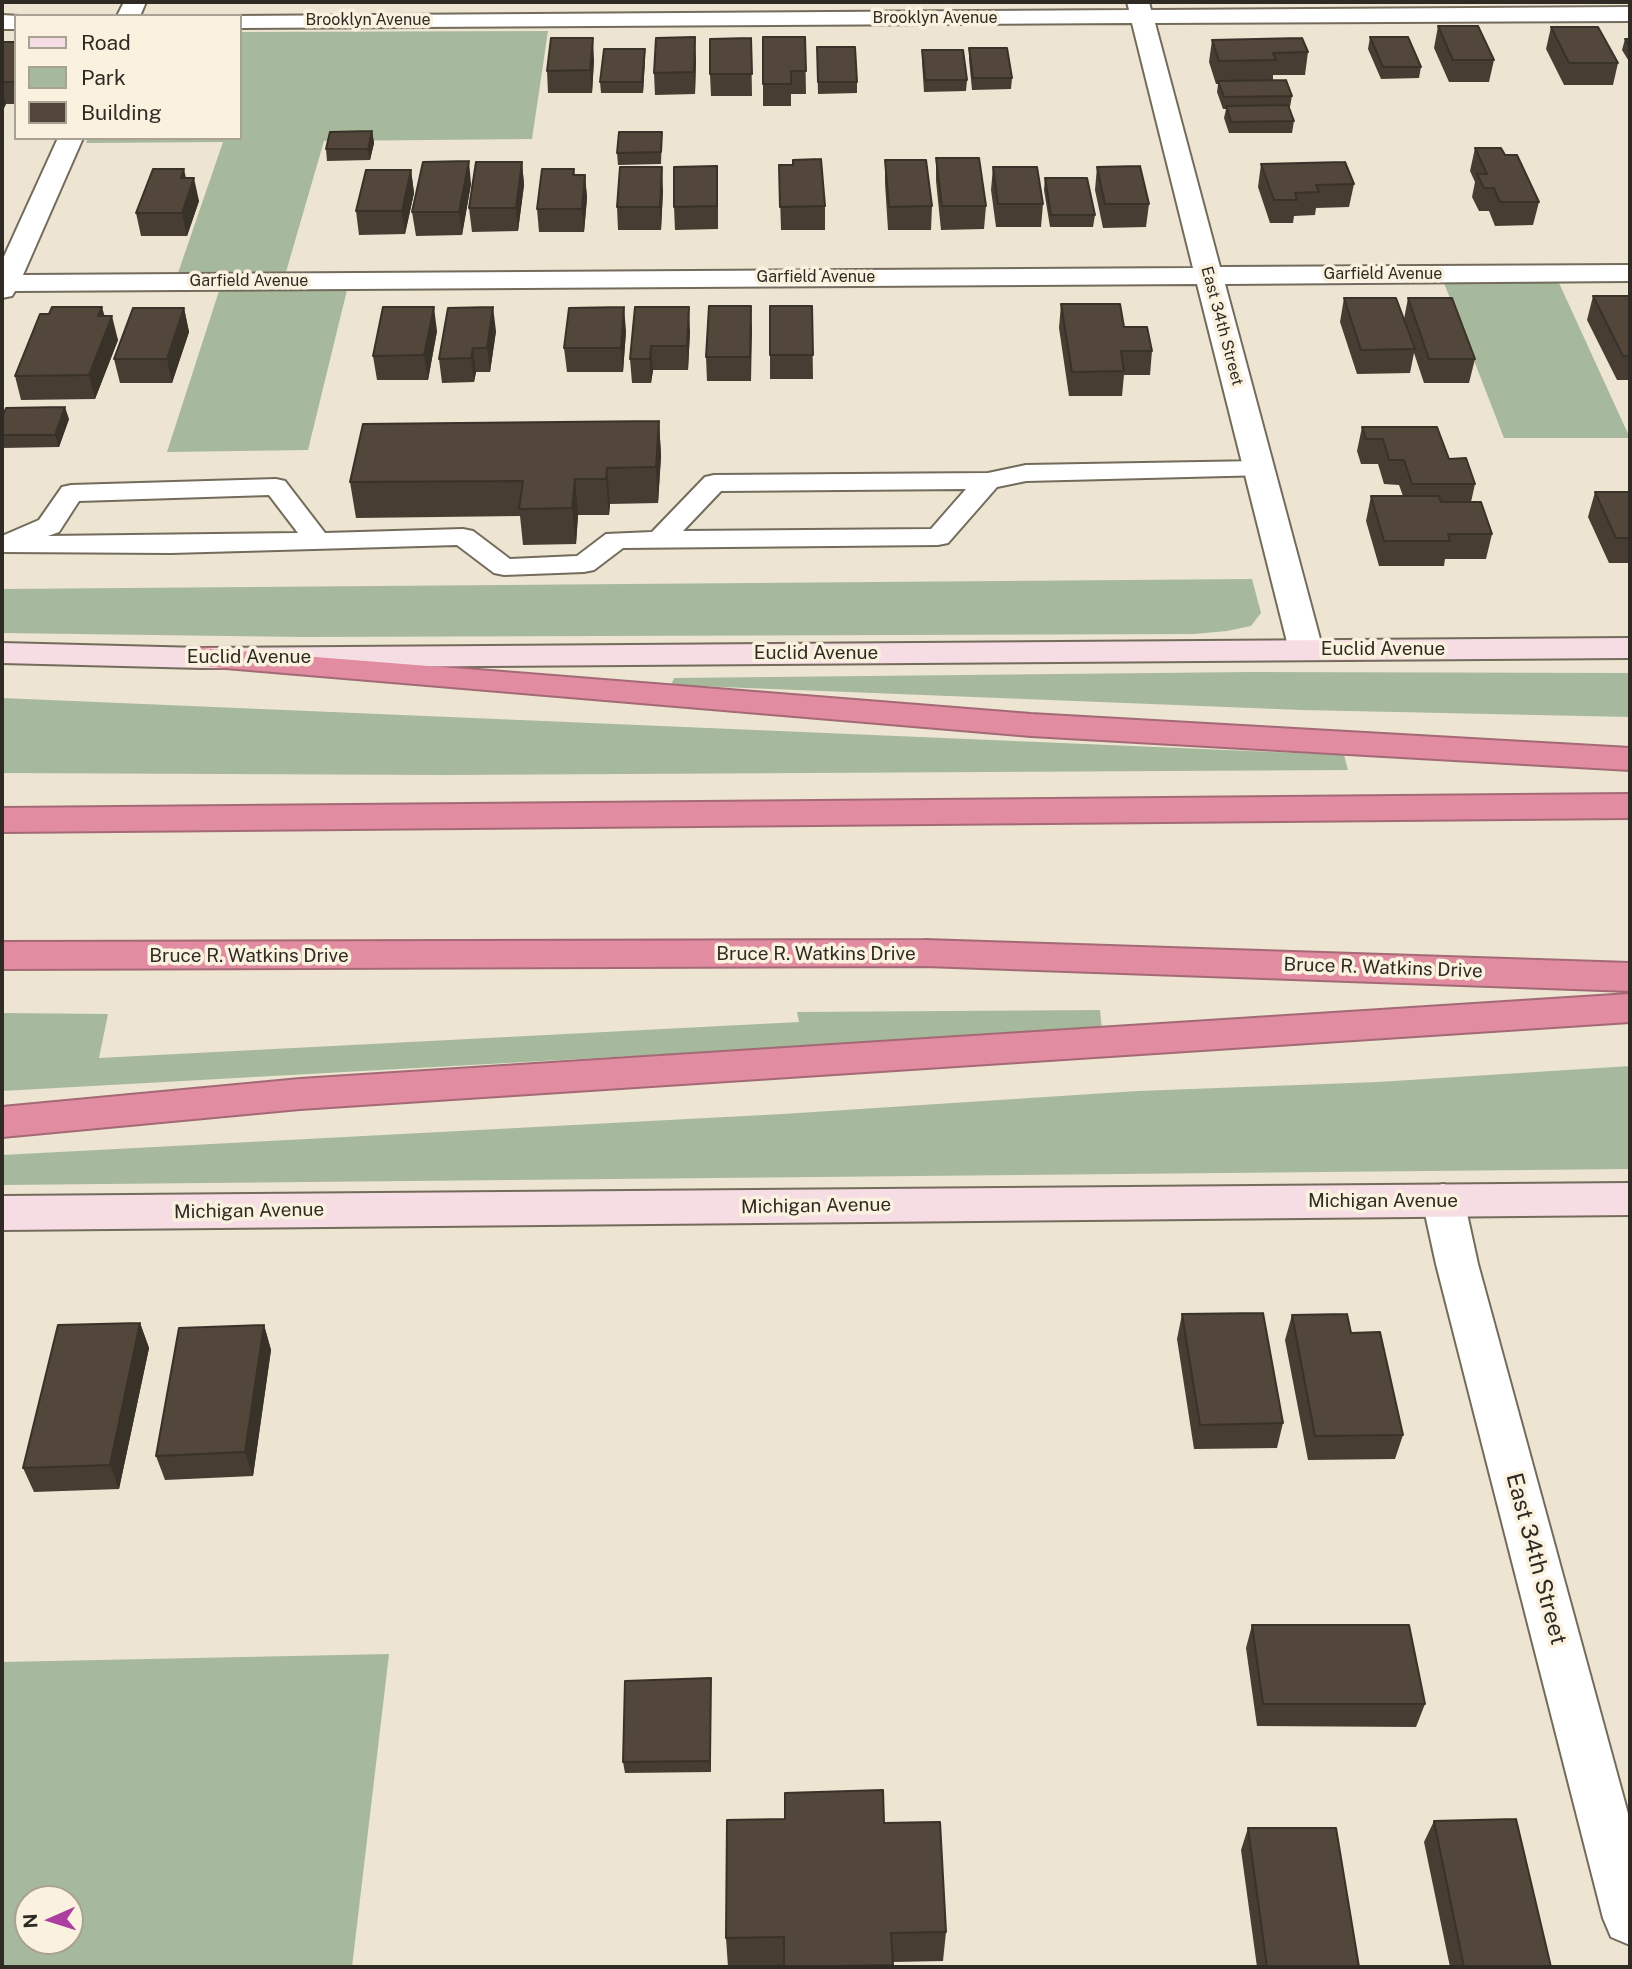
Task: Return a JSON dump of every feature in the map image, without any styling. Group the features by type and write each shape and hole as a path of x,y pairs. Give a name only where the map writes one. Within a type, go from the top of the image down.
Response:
{"highway":[{"path":"202,658 1031,725 1630,759"},
{"path":"2,820 1630,806"},
{"name":"Bruce R. Watkins Drive","path":"2,956 926,953 1630,976"},
{"path":"2,1122 300,1094 1630,1008"}],"street":[{"name":"Brooklyn Avenue","path":"242,21 1140,10 1630,14"},
{"name":"East 34th Street","path":"1140,10 1306,650"},
{"path":"3,285 70,140"},
{"name":"Garfield Avenue","path":"3,285 1630,273"},
{"name":"Euclid Avenue","path":"2,653 202,658 1630,648"},
{"name":"Michigan Avenue","path":"2,1213 1630,1199"},
{"name":"East 34th Street","path":"1443,1200 1630,1918"}],"lane":[{"path":"662,538 714,483 988,481 1026,473 1259,469"},
{"path":"4,544 171,545 463,537 504,567 584,564 615,540 938,537 988,481"},
{"path":"4,544 49,526 71,493 276,487 317,540"}],"green space":[{"path":"548,31 532,139 324,141 286,272 178,273 223,142 86,143 87,140 242,140 242,32"},
{"path":"1444,283 1559,283 1630,438 1504,438"},
{"path":"347,290 308,450 167,452 219,291"},
{"path":"1252,579 1261,613 1251,626 1194,634 303,637 2,633 2,589"},
{"path":"1250,672 1630,673 1630,717 1302,710 671,685 674,678"},
{"path":"2,698 1344,755 1348,770 445,775 2,773"},
{"path":"1100,1010 1102,1030 2,1091 2,1013 108,1014 99,1058 799,1022 797,1012"},
{"path":"1630,1066 1630,1169 2,1185 2,1155 783,1114 1138,1091 1378,1082"},
{"path":"389,1654 352,1967 2,1967 2,1662"}],"building":[{"path":"1438,26 1478,26 1494,60 1453,60"},
{"path":"1551,27 1598,27 1618,63 1569,63"},
{"path":"695,37 694,72 654,73 656,38"},
{"path":"763,37 805,37 806,71 791,71 791,84 763,84"},
{"path":"1370,37 1408,37 1421,67 1383,67"},
{"path":"551,38 593,38 590,70 547,71"},
{"path":"751,38 752,74 710,74 710,39"},
{"path":"1302,38 1308,52 1273,53 1276,60 1219,61 1212,40"},
{"path":"2,42 14,42 14,82 2,82"},
{"path":"817,47 855,47 857,82 818,82"},
{"path":"969,48 1007,48 1012,78 973,78"},
{"path":"604,49 645,49 642,82 600,82"},
{"path":"922,50 963,50 967,80 925,80"},
{"path":"1286,80 1292,96 1224,97 1218,81"},
{"path":"1288,105 1294,121 1231,122 1226,106"},
{"path":"372,131 368,149 326,149 330,132"},
{"path":"619,132 662,132 661,152 617,153"},
{"path":"1475,148 1501,148 1505,155 1517,155 1539,202 1500,202 1494,188 1484,188 1477,174 1487,174"},
{"path":"936,158 979,158 986,206 942,206"},
{"path":"821,159 825,206 780,207 779,165 793,165 793,160"},
{"path":"885,160 926,160 932,206 889,207"},
{"path":"469,161 459,212 412,212 423,162"},
{"path":"476,162 522,162 516,208 469,208"},
{"path":"1345,162 1354,184 1316,185 1319,192 1295,193 1297,200 1274,200 1261,164"},
{"path":"717,166 717,206 674,207 674,167"},
{"path":"1140,166 1149,204 1105,204 1097,167"},
{"path":"620,167 662,167 660,207 617,207"},
{"path":"993,167 1037,167 1043,204 998,204"},
{"path":"153,169 184,169 181,178 194,178 182,213 136,213"},
{"path":"542,169 574,169 573,175 585,175 582,209 537,209"},
{"path":"366,170 411,170 402,211 356,211"},
{"path":"1045,178 1087,178 1095,215 1051,215"},
{"path":"1593,296 1630,296 1630,356 1623,356"},
{"path":"1344,298 1396,298 1415,349 1361,350"},
{"path":"1408,298 1452,298 1475,359 1429,359"},
{"path":"1061,304 1120,304 1124,327 1147,327 1152,351 1121,351 1124,371 1072,372"},
{"path":"709,306 751,306 750,357 706,357"},
{"path":"770,306 812,306 813,355 770,355"},
{"path":"52,307 102,307 98,316 112,316 89,375 15,376 40,314 49,314"},
{"path":"383,307 434,307 424,355 373,356"},
{"path":"493,307 487,348 473,348 471,358 439,359 448,308"},
{"path":"624,307 621,348 564,348 569,308"},
{"path":"635,307 689,307 687,346 651,346 650,359 630,359"},
{"path":"133,308 184,308 167,359 114,359"},
{"path":"65,407 55,435 2,435 2,418 6,408"},
{"path":"659,421 656,467 607,468 606,479 575,479 572,508 519,509 523,481 350,482 363,424"},
{"path":"1362,427 1437,427 1449,459 1466,458 1475,484 1412,484 1404,460 1389,460 1383,439 1366,439"},
{"path":"1595,492 1630,492 1630,538 1616,538"},
{"path":"1371,496 1439,496 1441,502 1481,502 1492,534 1448,534 1450,541 1384,541"},
{"path":"1263,1313 1283,1423 1200,1425 1182,1314"},
{"path":"1347,1314 1351,1333 1380,1332 1403,1435 1315,1436 1292,1315"},
{"path":"140,1323 110,1465 23,1468 58,1325"},
{"path":"264,1325 245,1452 156,1456 179,1328"},
{"path":"1252,1625 1409,1625 1425,1704 1263,1704"},
{"path":"711,1678 710,1761 623,1762 625,1681"},
{"path":"883,1790 884,1823 940,1822 946,1932 891,1933 893,1965 784,1967 784,1937 726,1938 727,1820 785,1819 785,1793"},
{"path":"1516,1819 1551,1967 1464,1967 1434,1821"},
{"path":"1248,1828 1336,1828 1359,1967 1267,1967"}]}
